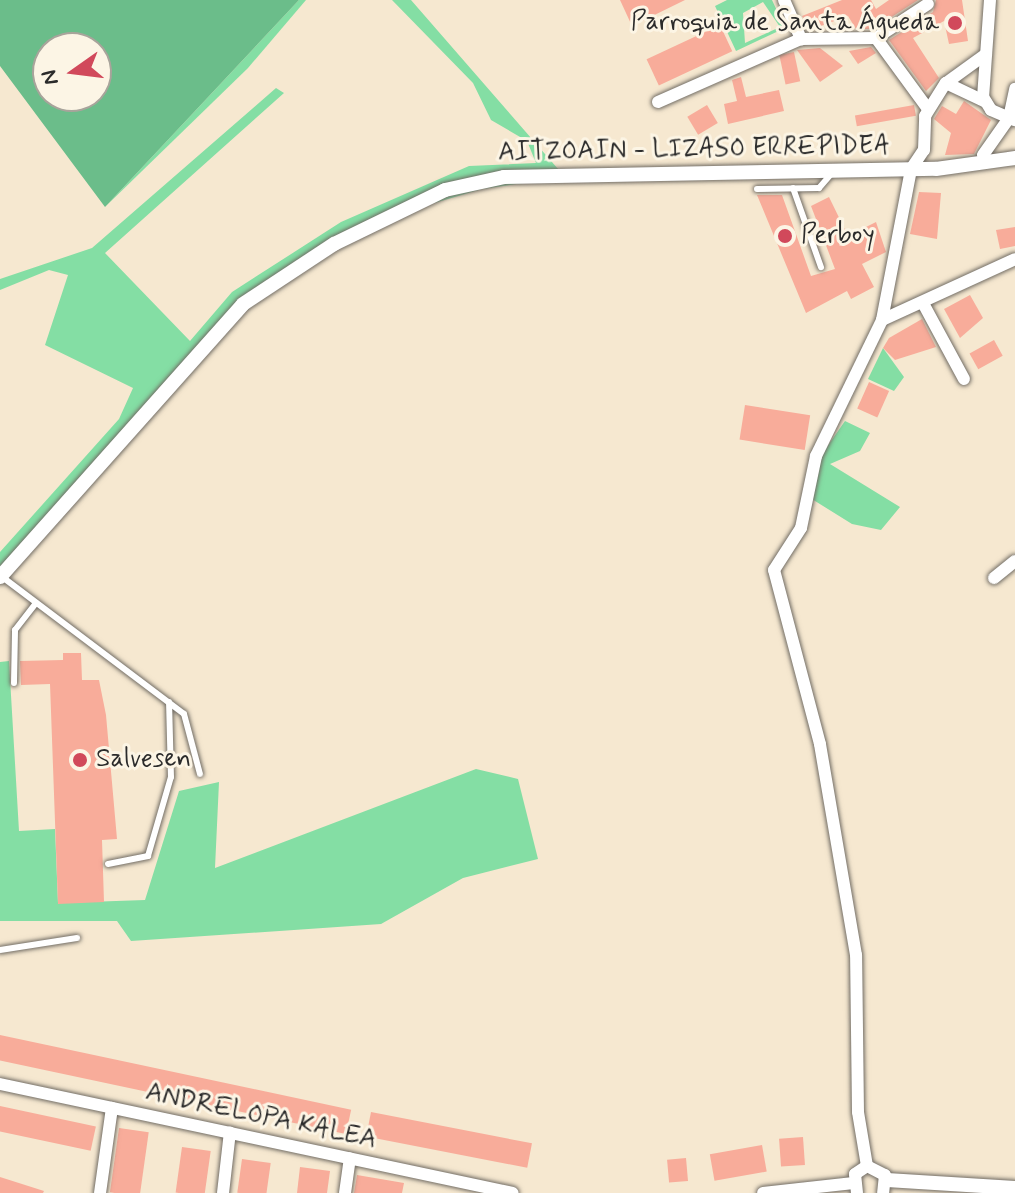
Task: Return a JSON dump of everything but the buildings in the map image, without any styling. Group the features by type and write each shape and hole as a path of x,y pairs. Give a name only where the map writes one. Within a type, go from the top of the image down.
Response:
{"street":[{"path":"986,102 980,79 986,54 990,0"},
{"path":"787,1 801,39"},
{"path":"658,102 801,39 876,38 928,4"},
{"path":"876,38 928,109"},
{"path":"986,54 946,83 928,109 923,156 911,169 882,320 829,426 801,528 774,570 820,744 856,955 858,1112 867,1166 885,1187 1015,1188"},
{"path":"946,83 986,102 1012,119"},
{"path":"983,155 1012,119 1015,89"},
{"name":"AITZOAIN - LIZASO ERREPIDEA","path":"0,576 243,304 380,219 445,190 504,177 836,168 911,169 1015,158"},
{"path":"882,320 924,305 1015,259"},
{"path":"924,305 964,379"},
{"path":"994,578 1015,561"},
{"name":"ANDRELOPA KALEA","path":"0,1084 350,1158 469,1188 513,1193"},
{"path":"100,1193 112,1108"},
{"path":"223,1193 230,1132"},
{"path":"345,1193 350,1158"},
{"path":"763,1193 855,1188 867,1166"}],"lane":[{"path":"757,189 819,188 836,168"},
{"path":"793,188 821,267"},
{"path":"0,576 184,714 200,774"},
{"path":"14,683 15,630 36,603"},
{"path":"108,864 148,856 171,777 169,702"},
{"path":"0,950 77,938"}],"green space":[{"path":"0,0 299,0 105,207 34,112 112,112 112,32 32,32 32,109 0,66"},
{"path":"299,0 306,0 248,68 105,207"},
{"path":"392,0 411,0 565,177 482,189 380,219 292,271 198,351 0,577 0,552 119,419 133,388 45,345 68,275 49,270 0,290 0,279 92,248 276,88 284,93 105,253 190,341 232,292 341,222 469,166 536,163 527,141 491,120 473,83"},
{"path":"727,0 772,0 785,28 736,51 715,6","holes":["763,2 780,27 745,43 743,13"]},
{"path":"883,348 904,377 894,391 868,379"},
{"path":"845,421 870,433 860,451 830,464 900,507 881,530 852,524 807,496 813,467"},
{"path":"9,661 19,831 55,829 58,903 145,900 179,791 219,782 215,868 476,769 518,779 538,859 463,878 381,924 131,941 117,921 0,921 0,662"}],"place":[{"name":"Parroquia de Santa Águeda","path":"955,23"},
{"name":"Perboy","path":"785,236"},
{"name":"Salvesen","path":"80,760"}]}
